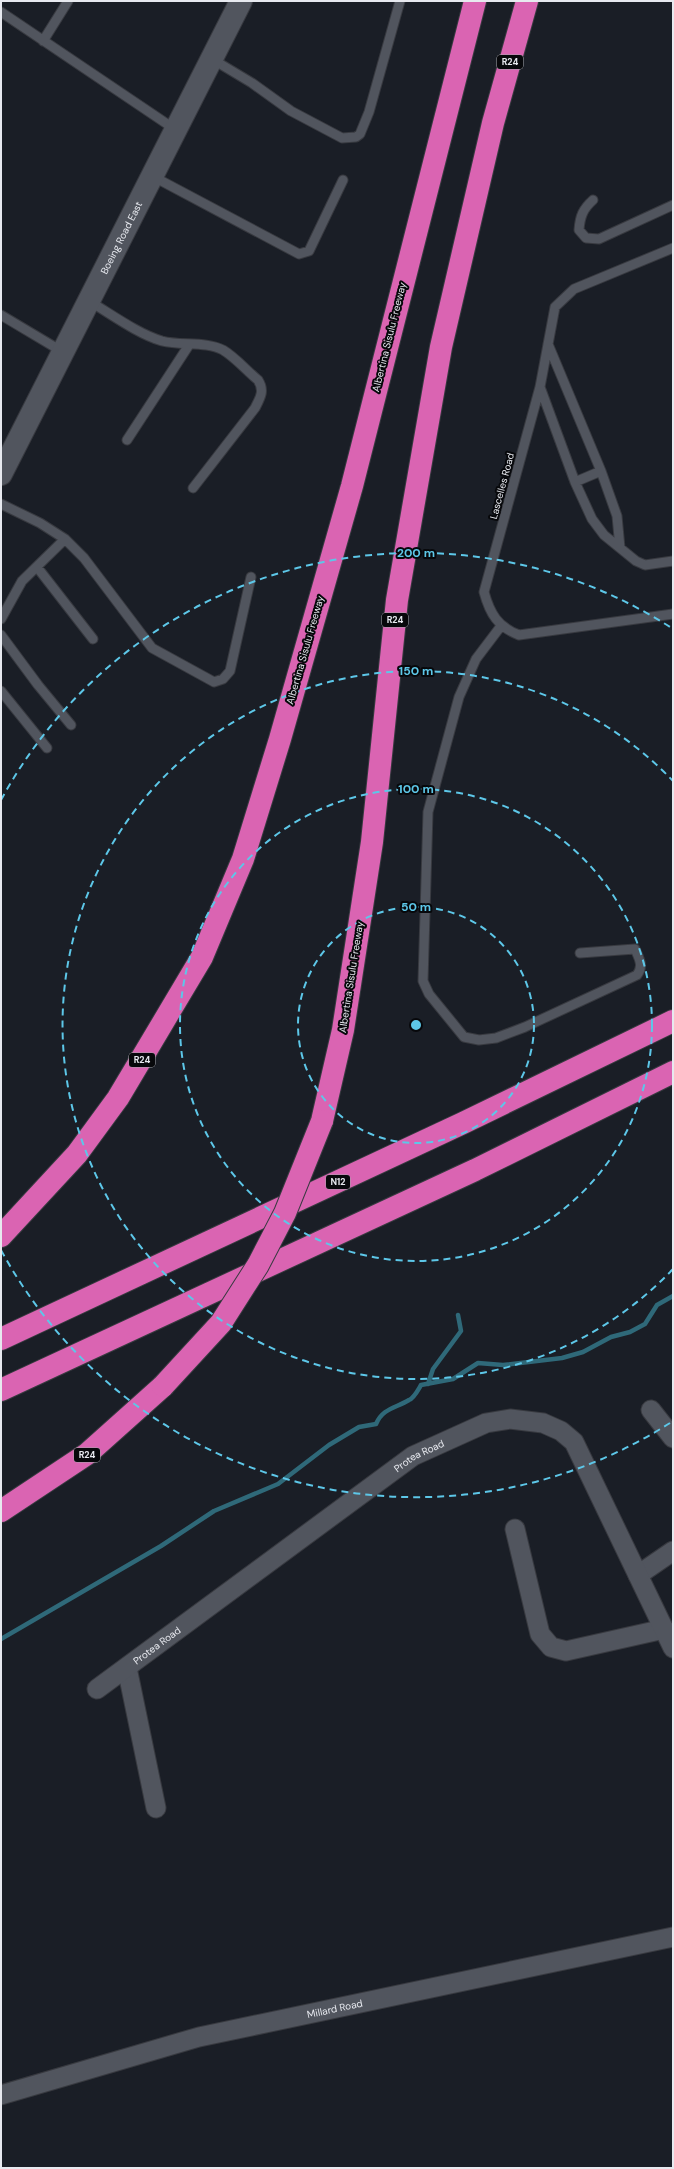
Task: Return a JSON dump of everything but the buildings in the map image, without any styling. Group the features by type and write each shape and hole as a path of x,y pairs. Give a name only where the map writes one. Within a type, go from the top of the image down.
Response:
{"highway":[{"name":"Albertina Sisulu Freeway","path":"1,1236 77,1154 118,1098 202,957 243,859 280,739 352,486 475,1"},
{"name":"Albertina Sisulu Freeway","path":"1,1511 87,1454 163,1386 221,1323 258,1265 285,1213 322,1121 343,1030 372,842 401,577 441,347 493,123 527,1"},
{"name":"N12","path":"1,1339 463,1123 673,1021"},
{"path":"1,1390 475,1170 673,1072"}],"street":[{"name":"Boeing Road East","path":"1,474 154,177 241,1"},
{"path":"651,1410 673,1438"},
{"name":"Protea Road","path":"97,1689 413,1456 486,1423 510,1419 543,1423 561,1431 574,1442 673,1648"},
{"path":"515,1529 540,1634 551,1647 566,1651 664,1628"},
{"path":"638,1575 673,1551"},
{"path":"127,1668 156,1808"},
{"name":"Millard Road","path":"1,2095 199,2037 673,1937"}],"lane":[{"path":"43,40 68,1"},
{"path":"212,59 252,83 298,114 342,138 356,138 360,134 370,112 400,1"},
{"path":"1,12 176,130"},
{"path":"154,177 299,254 309,251 343,180"},
{"path":"593,200 584,209 580,217 579,230 586,238 599,238 673,205"},
{"name":"Lascelles Road","path":"673,248 574,289 565,295 555,307 540,387 484,592 489,608 501,626 519,635 673,614"},
{"path":"89,301 162,341 189,345 202,345 223,350 258,380 262,391 255,408 193,488"},
{"path":"1,315 63,352"},
{"path":"548,344 601,471 617,516 620,548"},
{"path":"127,440 189,345"},
{"path":"540,387 576,482 592,519 604,534 629,557 645,565 673,561"},
{"path":"576,482 601,471"},
{"path":"1,504 40,523 64,539 84,558 152,648 214,682 223,679 230,671 251,577"},
{"path":"1,619 22,582 64,539"},
{"path":"37,568 93,640"},
{"path":"501,626 476,659 458,697 428,812 423,981 429,994 464,1037 479,1040 496,1038 525,1027 637,975 640,970 641,964 635,949 580,953"},
{"path":"1,635 38,685 71,725"},
{"path":"1,691 47,748"}],"waterway":[{"path":"1,1639 161,1546 214,1511 278,1484 329,1445 359,1427 376,1424 386,1411 413,1398 421,1385 453,1379 478,1363 503,1365 562,1358 583,1352 611,1337 630,1332 645,1324 657,1305 673,1296"},
{"path":"428,1384 433,1369 461,1331 458,1315"}]}
